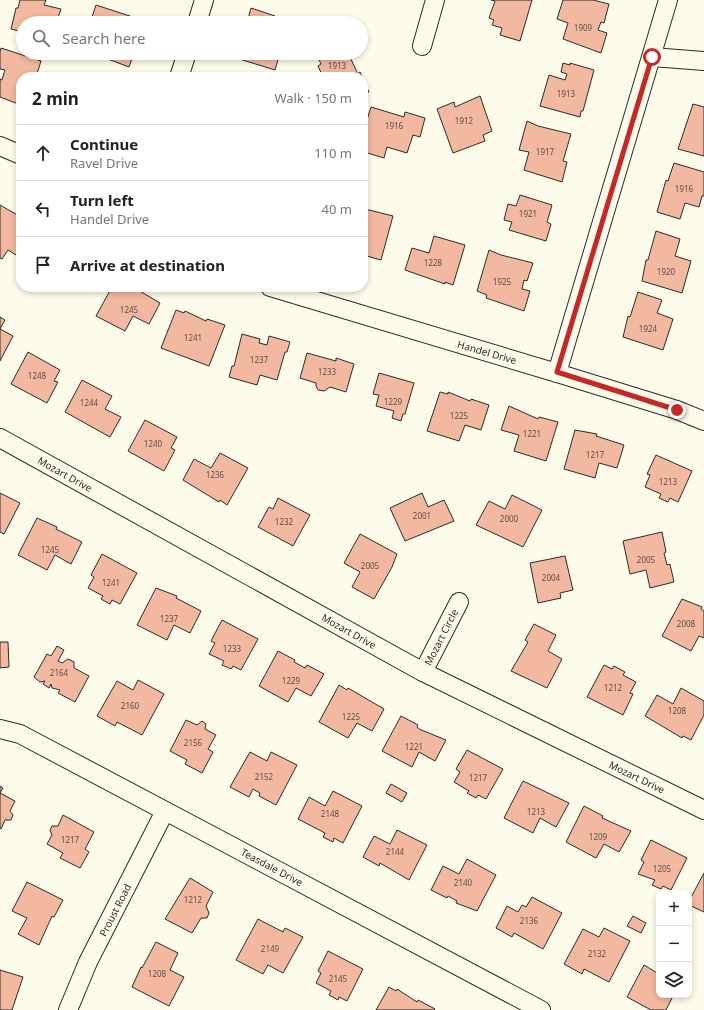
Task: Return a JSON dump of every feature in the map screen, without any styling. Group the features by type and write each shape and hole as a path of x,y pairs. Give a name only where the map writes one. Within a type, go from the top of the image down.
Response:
{"street":[{"path":"198,16 204,0"},
{"path":"422,46 435,0"},
{"path":"557,372 668,0"},
{"path":"652,57 704,61"},
{"path":"181,72 185,60"},
{"path":"0,146 16,153"},
{"name":"Handel Drive","path":"287,292 557,372 677,410 704,421"},
{"name":"Mozart Drive","path":"0,438 424,672 704,810"},
{"name":"Mozart Circle","path":"424,672 459,602"},
{"name":"Teasdale Drive","path":"0,729 20,734 541,1010"},
{"name":"Proust Road","path":"68,1010 88,962 166,811"}],"building":[{"path":"20,0 46,0 44,5 61,9 58,16 16,16 16,30 11,29 16,8 18,8"},
{"path":"491,0 532,0 520,41 500,35 502,28 492,25 494,20 489,18 495,1"},
{"path":"563,0 593,0 609,4 604,23 601,22 598,30 607,33 601,53 563,39 568,23 557,19"},
{"path":"96,5 130,16 92,16"},
{"path":"251,8 275,16 249,16"},
{"path":"1,48 16,53 16,60 41,61 38,72 16,72 16,103 0,97 0,79 2,80 5,70 0,69"},
{"path":"110,60 132,60 129,67"},
{"path":"242,60 278,60 275,70"},
{"path":"319,60 351,60 357,72 321,72 318,66 321,64"},
{"path":"563,63 570,65 570,63 594,70 580,117 540,106 549,75 565,80 567,74 561,72"},
{"path":"480,96 492,131 483,135 485,141 453,153 437,109 454,102 455,107"},
{"path":"693,104 704,107 704,156 678,149"},
{"path":"371,107 404,117 405,112 425,118 420,137 413,135 407,153 387,147 384,158 368,153 368,116"},
{"path":"527,121 538,126 571,134 563,161 567,162 562,182 524,170 529,152 519,150"},
{"path":"674,163 704,172 704,196 702,196 699,207 685,203 680,219 657,212 666,180 668,181"},
{"path":"520,195 552,205 547,222 551,224 546,241 509,230 512,222 504,220 508,204 516,206"},
{"path":"0,205 16,214 16,255 8,250 2,259 0,258"},
{"path":"368,210 393,216 381,260 368,256"},
{"path":"656,231 680,239 675,256 691,261 682,293 642,281 646,260 648,260"},
{"path":"434,236 465,245 453,285 445,282 445,284 405,270 412,248 429,253"},
{"path":"489,250 501,255 533,263 527,281 524,280 522,289 530,291 524,311 486,298 487,295 477,291"},
{"path":"109,292 141,292 160,303 149,324 133,316 125,331 96,316"},
{"path":"638,292 662,300 657,313 673,319 663,350 623,337 628,316 630,317"},
{"path":"176,310 184,313 185,311 206,321 207,319 225,325 209,366 161,348"},
{"path":"0,317 5,320 0,329"},
{"path":"0,329 13,336 0,361"},
{"path":"242,334 260,339 259,343 267,345 269,336 290,342 287,352 285,352 277,380 260,375 257,385 229,377 232,366 234,366"},
{"path":"28,352 60,370 54,381 58,382 47,403 11,384"},
{"path":"307,353 336,361 336,358 354,364 346,392 330,387 324,391 318,390 316,383 300,378"},
{"path":"379,373 414,383 405,414 403,414 401,421 392,418 394,411 376,406 379,395 373,394"},
{"path":"82,380 112,396 105,409 121,417 110,437 65,412"},
{"path":"440,392 448,394 448,392 470,401 471,399 489,405 481,430 465,425 459,441 427,431"},
{"path":"509,406 538,419 539,417 558,422 546,461 514,451 519,435 501,430"},
{"path":"145,420 177,437 171,448 175,450 164,471 128,451"},
{"path":"575,430 597,434 596,436 624,445 617,468 599,463 595,478 564,469"},
{"path":"220,453 248,468 227,505 220,500 219,502 183,480 194,459 211,468"},
{"path":"656,455 692,471 678,502 670,498 668,502 659,498 661,494 645,487 650,475 647,474"},
{"path":"0,493 20,503 4,534 0,532"},
{"path":"422,493 428,507 444,500 454,521 405,541 390,508"},
{"path":"512,495 542,510 523,547 476,525 489,501 505,509"},
{"path":"278,498 310,515 293,546 258,527 269,507 273,509"},
{"path":"37,518 57,527 56,529 82,542 71,564 55,555 47,570 18,555"},
{"path":"662,532 666,552 664,553 667,565 670,564 674,582 650,588 646,570 630,574 623,541"},
{"path":"360,534 397,554 392,567 374,599 352,587 360,572 344,563"},
{"path":"102,554 137,573 120,604 112,600 110,604 101,599 103,596 88,588 94,577 91,575"},
{"path":"565,556 573,590 560,593 561,598 538,603 530,563"},
{"path":"156,588 177,596 176,598 201,611 190,633 174,625 167,640 137,625"},
{"path":"682,599 702,607 701,609 704,611 704,638 699,636 691,651 662,636"},
{"path":"222,620 258,639 241,670 233,666 231,669 222,665 224,661 209,654 215,643 211,641"},
{"path":"534,624 556,635 548,651 562,659 547,688 511,671 528,642 525,640"},
{"path":"0,642 8,642 9,667 0,668"},
{"path":"57,646 64,650 58,661 62,663 68,659 74,662 74,668 89,676 75,702 58,693 60,690 52,688 51,684 49,688 43,684 45,681 40,682 34,677 47,654 51,656"},
{"path":"278,651 295,660 294,662 305,668 307,665 324,674 311,696 296,688 288,702 259,686"},
{"path":"604,665 612,669 614,666 625,672 623,675 636,682 630,693 633,694 623,715 587,697"},
{"path":"138,680 164,694 142,735 117,722 115,726 97,716 117,681 133,690"},
{"path":"339,685 347,690 348,688 384,709 372,731 357,723 348,738 319,722"},
{"path":"681,688 704,701 704,715 691,740 683,736 682,738 645,716 657,695 673,704"},
{"path":"401,716 418,725 417,727 419,729 446,740 435,761 419,752 412,767 382,751"},
{"path":"186,720 197,725 202,721 206,724 205,729 216,735 208,749 213,752 202,773 185,764 187,760 170,751"},
{"path":"467,750 503,769 486,799 478,795 476,798 467,793 469,791 454,782 460,772 456,769"},
{"path":"250,752 267,761 271,752 297,765 276,805 259,796 260,793 253,789 249,797 230,787"},
{"path":"523,781 569,803 556,827 540,818 533,833 504,818"},
{"path":"391,784 407,793 402,802 386,793"},
{"path":"0,786 3,788 0,793"},
{"path":"333,791 362,806 343,843 334,838 333,842 323,837 325,833 298,819 309,797 325,806"},
{"path":"0,793 15,801 10,811 13,815 11,820 5,820 1,829 0,828"},
{"path":"584,806 603,816 602,818 631,831 619,852 604,844 596,858 566,842"},
{"path":"63,815 94,832 85,849 89,852 80,868 60,858 63,853 47,844 52,835 50,830 52,826 58,826"},
{"path":"397,830 427,845 409,880 380,863 379,866 363,857 374,836 390,844"},
{"path":"651,840 687,858 671,890 663,886 661,889 652,885 655,880 638,874 644,862 641,860"},
{"path":"467,859 496,875 477,911 456,903 457,901 448,896 447,898 431,890 443,866 459,874"},
{"path":"704,873 704,912 692,906 692,895"},
{"path":"190,878 213,892 206,906 209,913 207,918 201,918 192,933 165,919"},
{"path":"27,882 63,900 54,917 52,916 39,945 18,934 27,918 12,911"},
{"path":"532,897 562,913 543,949 514,933 512,937 496,928 507,906 518,912 522,905 526,907"},
{"path":"633,916 646,923 641,933 627,926"},
{"path":"258,919 283,932 285,928 303,937 283,973 268,965 263,974 236,960"},
{"path":"604,928 630,941 609,982 584,969 582,974 564,964 583,929 599,937"},
{"path":"156,942 178,953 170,970 184,977 169,1006 132,987 141,967 142,968"},
{"path":"328,951 363,969 347,1001 339,997 338,1000 329,995 331,991 316,983 321,973 318,971"},
{"path":"644,965 656,972 656,998 672,998 666,1010 651,1010 627,997"},
{"path":"0,970 23,977 12,1010 0,1010"},
{"path":"389,987 396,991 397,989 417,1002 418,1000 435,1009 376,1010"}],"route":[{"path":"652,57 557,372 677,410"}]}
